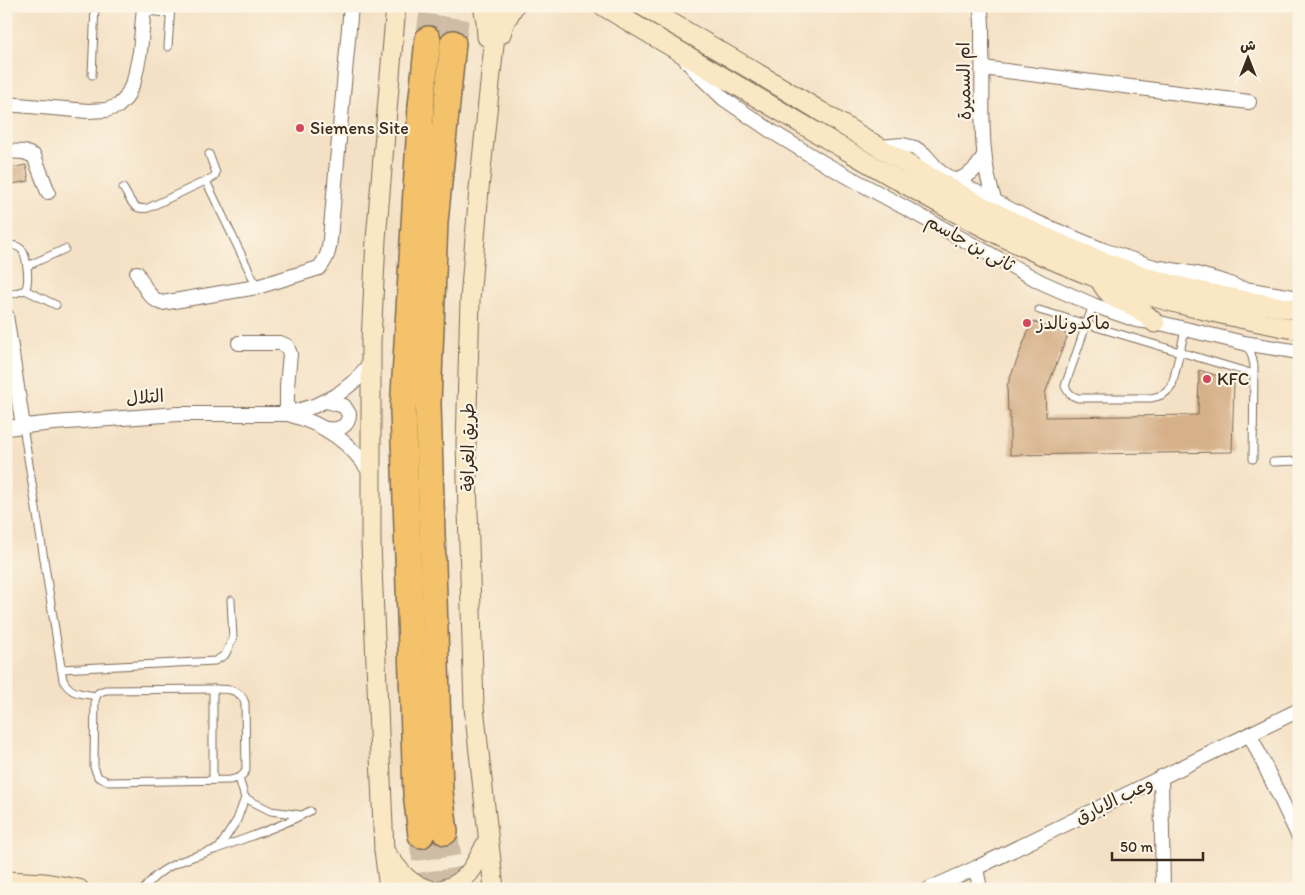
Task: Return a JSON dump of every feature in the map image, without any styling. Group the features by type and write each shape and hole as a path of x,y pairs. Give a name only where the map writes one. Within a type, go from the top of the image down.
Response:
{"highway":[{"path":"428,39 421,106 403,411 416,794 433,833 440,792 428,404 435,222 453,42"}],"main road":[{"path":"389,889 384,850 370,544 371,362 376,238 396,6"},
{"path":"392,44 407,6"},
{"path":"482,6 486,21 490,73"},
{"name":"طريق الغرافة","path":"494,889 474,707 466,446 470,300 490,73 498,6"},
{"path":"490,73 504,24 514,6"},
{"name":"ثانى بن جاسم","path":"603,6 938,204 1009,241 1100,279 1181,306 1299,330"},
{"path":"643,6 877,147 942,185 1006,219 1110,263 1166,283 1232,298 1299,310"},
{"path":"1166,283 1209,278"},
{"path":"1100,279 1104,288 1112,297 1135,307 1155,322"},
{"path":"444,889 458,884 468,874 488,840"},
{"path":"376,889 384,850"},
{"path":"384,850 402,889"},
{"path":"384,850 400,872 413,884 428,889"},
{"path":"481,889 491,864"},
{"path":"491,864 500,889"},
{"path":"6,882 44,883 79,889"}],"street":[{"path":"137,273 153,299 162,303 257,287 319,268 327,258 330,238 351,6"},
{"name":"ام السميرة","path":"984,7 984,155 987,179 995,202"},
{"path":"6,104 88,110 106,110 118,106 126,98 134,81 140,52 144,9"},
{"name":"ثانى بن جاسم","path":"680,52 701,77 724,99 771,131 825,164 1041,282 1093,305 1136,320 1155,322 1244,343 1299,352"},
{"path":"983,68 1250,102"},
{"path":"877,147 904,145 915,148 924,154 940,172 955,181 1031,220 1102,250 1154,267 1182,271 1239,288 1299,298"},
{"path":"6,151 24,152 34,156 48,192"},
{"path":"955,181 976,169 984,155"},
{"path":"6,315 23,426"},
{"path":"239,343 280,343 287,346 290,354 287,414"},
{"path":"287,414 326,401 356,380 371,362"},
{"path":"326,401 344,406 349,414 347,423 344,426 336,430 327,429"},
{"name":"التلال","path":"6,428 178,414 287,414"},
{"path":"287,414 315,422 327,429 352,449 371,474"},
{"name":"وعب الابارق","path":"929,889 976,868 1299,710"},
{"path":"1250,734 1299,837"},
{"path":"1161,777 1163,889"},
{"path":"976,868 980,889"}],"lane":[{"path":"92,75 95,6"},
{"path":"144,9 170,10 168,47"},
{"path":"123,188 135,207 140,210 148,208 212,179 216,173 209,154"},
{"path":"206,181 257,287"},
{"path":"6,245 16,246 22,250 28,283 24,290 6,296"},
{"path":"26,266 65,250"},
{"path":"24,290 56,305"},
{"path":"1093,305 1088,324 1066,379 1068,392 1078,398 1160,397 1172,386 1185,330"},
{"path":"1039,310 1254,374"},
{"path":"1244,343 1251,353 1254,365 1253,459"},
{"path":"1254,365 1265,346"},
{"path":"23,426 63,680 67,688 72,692 96,696"},
{"path":"1273,462 1299,461"},
{"path":"61,669 215,661 225,655 233,638 231,600"},
{"path":"212,689 213,780"},
{"path":"212,689 238,692 245,703 246,770 243,776 213,780 109,782 98,777 94,767 96,696 98,693 105,690 212,689"},
{"path":"218,848 237,820 245,798 239,778"},
{"path":"245,798 271,811 303,816"},
{"path":"144,889 154,876 167,867 303,816 310,811"}],"building":[{"path":"26,165 29,181 6,185 6,169"},
{"path":"1032,321 1068,335 1045,393 1046,417 1198,415 1199,370 1234,381 1232,452 1010,455 1010,411 1008,411 1007,386"}],"tunnel":[{"path":"428,39 433,6"},
{"path":"453,43 458,6"},
{"path":"445,832 454,889"},
{"path":"421,835 429,889"}],"place":[{"name":"Siemens Site","path":"300,128"},
{"name":"ماكدونالدز","path":"1027,323"},
{"name":"KFC","path":"1207,379"}]}
